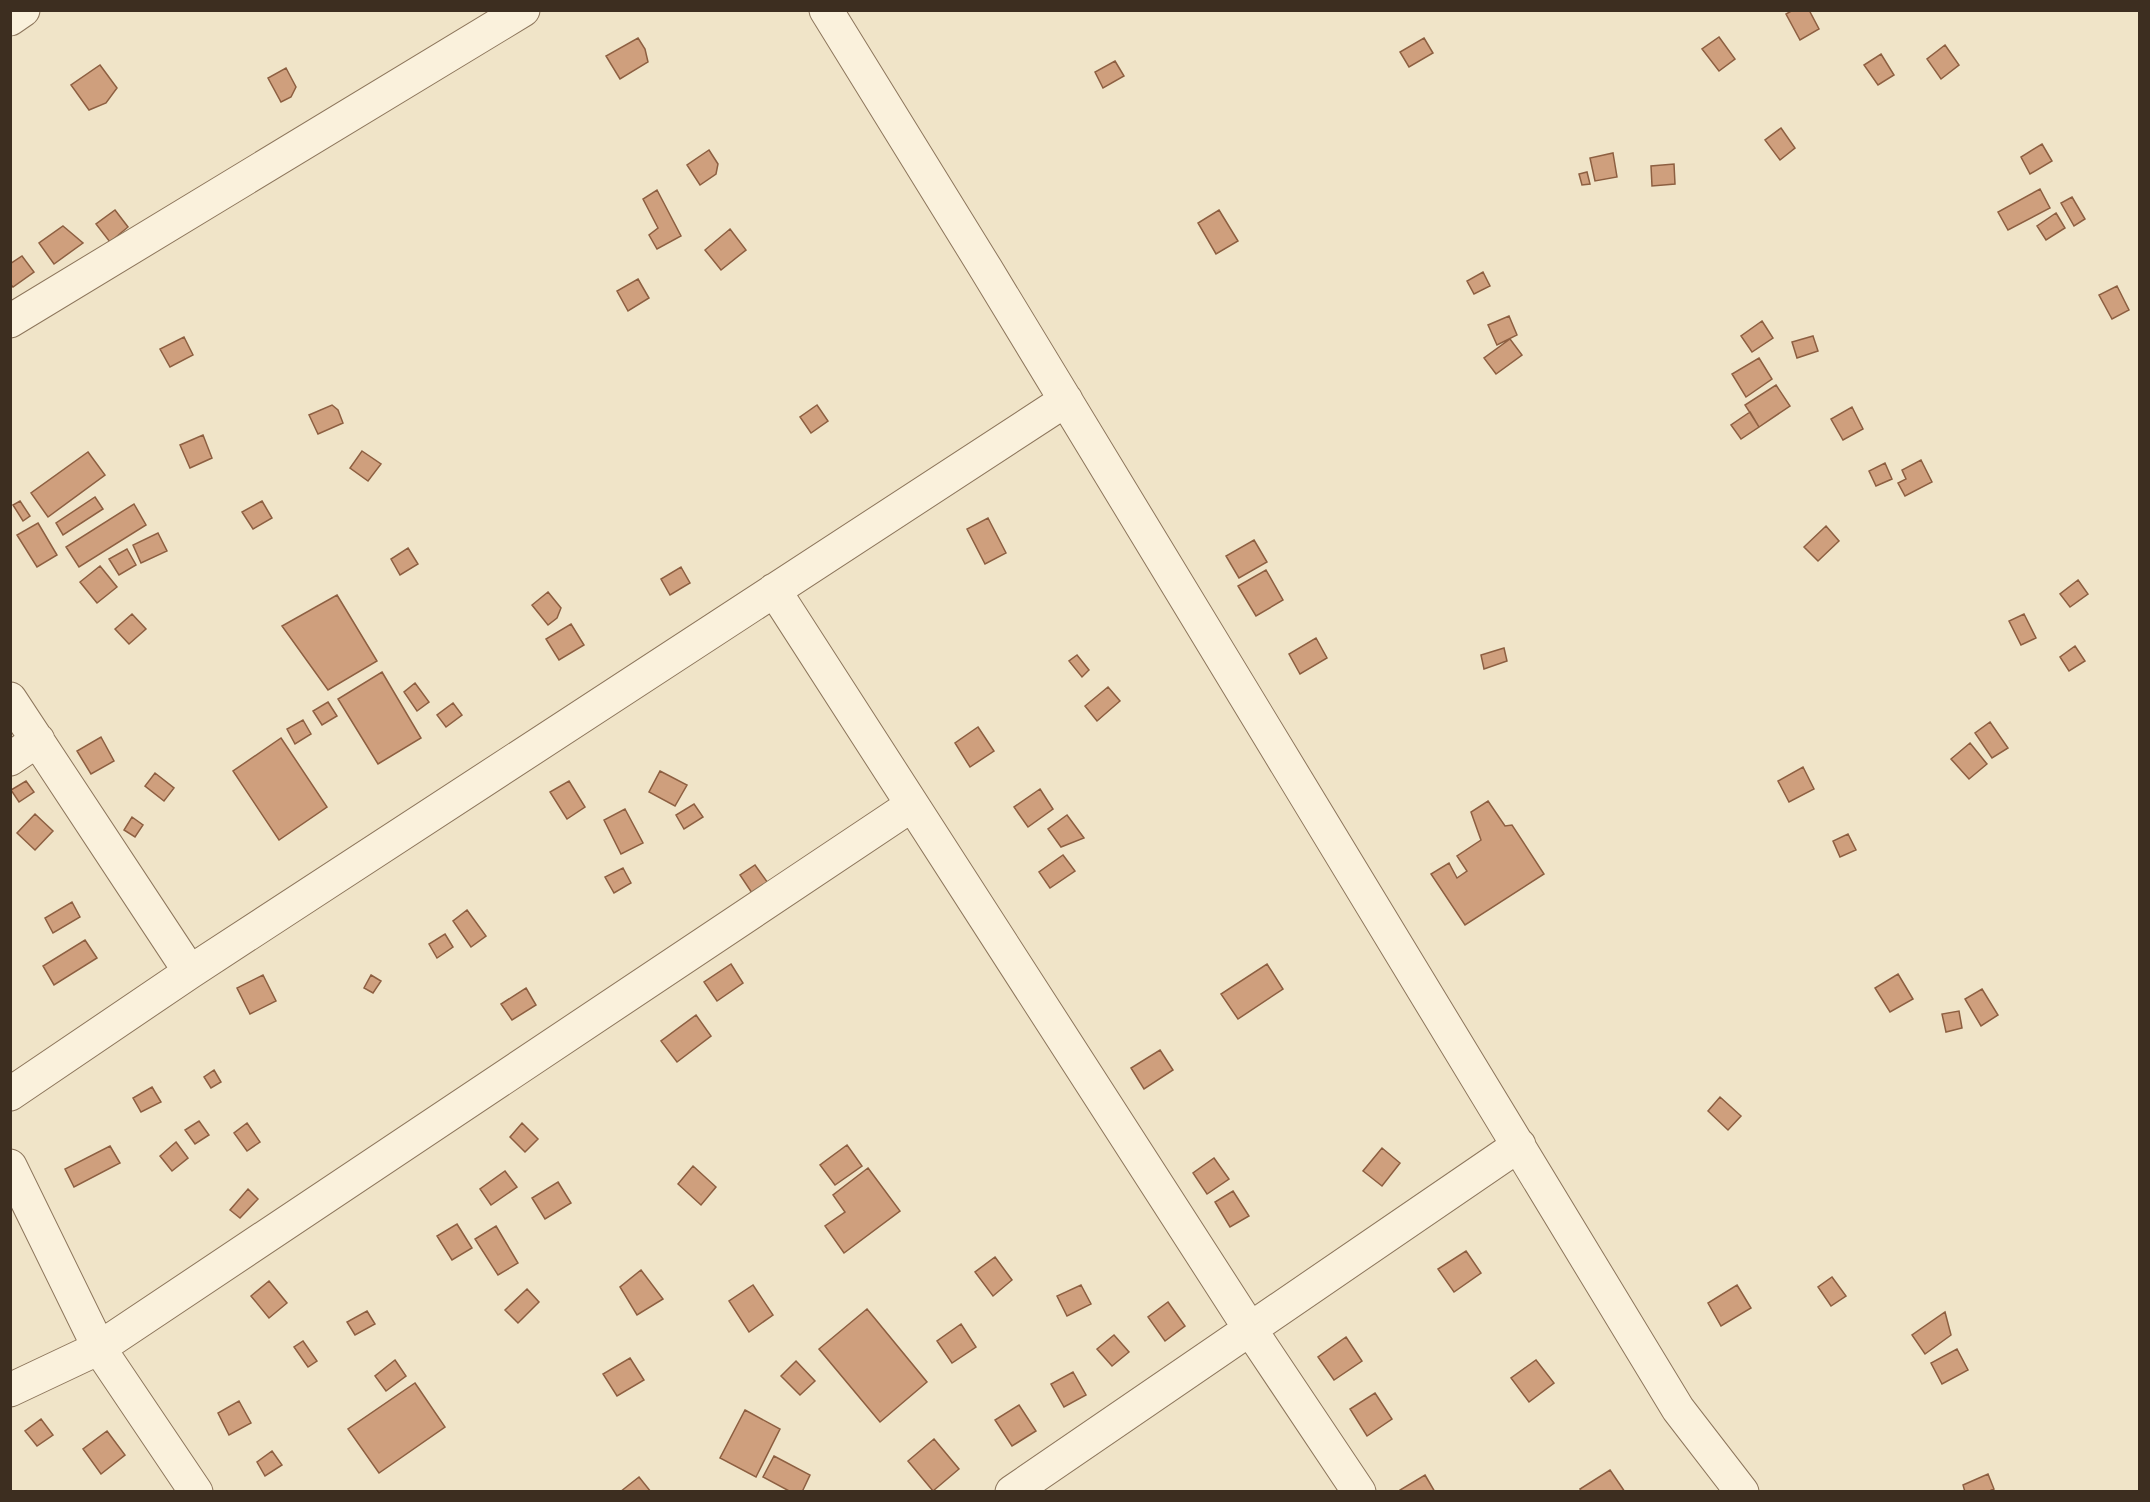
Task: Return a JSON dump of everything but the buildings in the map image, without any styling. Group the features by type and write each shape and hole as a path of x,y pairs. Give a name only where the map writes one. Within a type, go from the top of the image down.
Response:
{"street":[{"path":"10,19 23,10"},
{"path":"10,321 524,10"},
{"path":"826,10 1066,400 1678,1409 1742,1491"},
{"path":"10,1094 190,972 1066,400"},
{"path":"774,590 1250,1329 1359,1491"},
{"path":"10,699 190,972"},
{"path":"10,759 38,740"},
{"path":"10,1390 99,1348 912,805"},
{"path":"1012,1491 1518,1145"},
{"path":"10,1166 99,1348 196,1491"}]}
